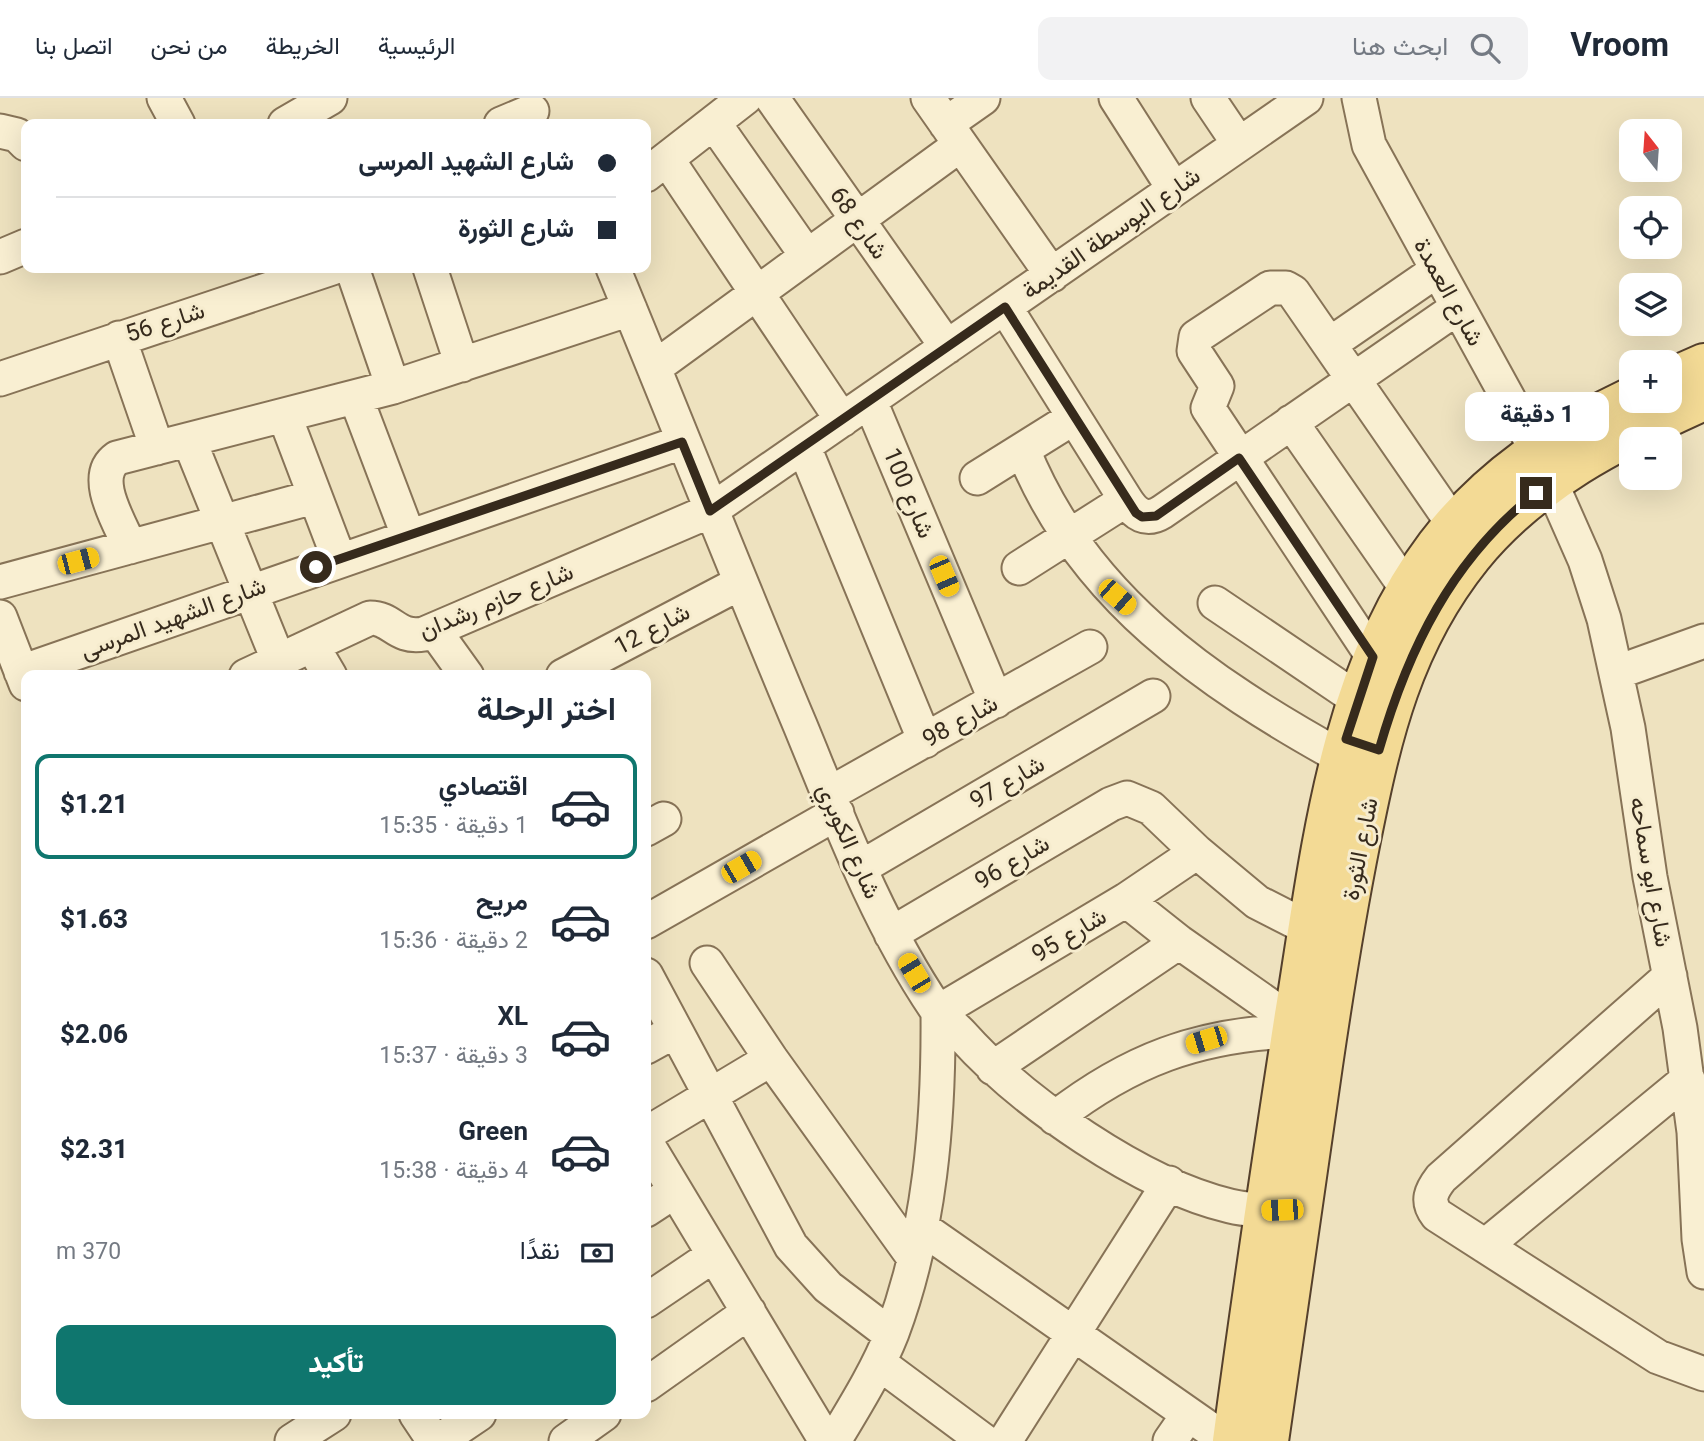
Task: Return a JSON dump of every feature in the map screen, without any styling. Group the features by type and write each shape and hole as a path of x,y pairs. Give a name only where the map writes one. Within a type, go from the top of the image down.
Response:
{"main road":[{"path":"1682,373 1704,363"},
{"name":"شارع الثورة","path":"1269,1441 1302,1210 1325,933 1355,748 1357,699 1373,657 1407,589 1454,525 1494,483 1619,442 1704,401"},
{"name":"شارع الثورة","path":"1355,748 1406,667 1451,585 1498,528 1544,465 1619,406"},
{"name":"شارع الثورة","path":"1232,1441 1263,1211 1293,1026 1325,933"}],"street":[{"path":"164,98 175,119"},
{"path":"294,119 330,98"},
{"path":"745,98 657,167 757,293 842,420"},
{"name":"شارع 68","path":"772,98 947,347"},
{"path":"654,368 857,219 945,122 984,98"},
{"path":"1116,98 1174,189"},
{"path":"1208,98 1238,144"},
{"name":"شارع البوسطة القديمة","path":"710,511 1305,98"},
{"name":"شارع العمدة","path":"1359,98 1369,145 1544,465"},
{"path":"513,119 532,111"},
{"path":"945,122 1052,275"},
{"path":"714,123 807,256"},
{"path":"0,131 17,135 21,139"},
{"path":"0,257 21,248"},
{"path":"1330,344 1436,271"},
{"name":"شارع 56","path":"0,379 316,273"},
{"path":"354,273 393,387"},
{"path":"432,273 462,365"},
{"name":"شارع الكوبري","path":"615,273 710,511 860,868 891,934 938,1012 993,1068 1055,1118 1116,1156 1169,1183 1230,1206 1263,1211 1302,1210"},
{"path":"1373,657 1208,408 1217,386 1194,351 1196,337 1263,292 1278,286 1293,292 1454,525"},
{"path":"1005,307 1073,418 1137,509"},
{"path":"1019,568 1068,538 1137,509 1162,512 1457,308"},
{"path":"130,547 104,475 117,458 356,398 630,309"},
{"path":"119,338 157,448"},
{"path":"356,398 408,535"},
{"name":"شارع 100","path":"870,401 996,701"},
{"path":"285,417 339,559"},
{"path":"977,478 1073,418"},
{"path":"1291,422 1407,589"},
{"path":"189,440 279,662"},
{"name":"شارع الشهيد المرسى","path":"45,670 248,591 682,442"},
{"path":"804,447 925,741"},
{"path":"1023,450 1050,510 1068,538 1117,597 1192,663 1264,714 1355,748"},
{"name":"شارع ابو سماحه","path":"1544,465 1585,560 1618,672 1650,877 1688,1079 1704,1272"},
{"path":"0,582 314,497"},
{"name":"شارع حازم رشدان","path":"260,670 370,618 383,620 403,634 414,636 434,630 710,511"},
{"name":"شارع 12","path":"575,670 740,583"},
{"path":"1214,603 1357,699"},
{"path":"0,617 21,670"},
{"path":"434,630 463,670"},
{"path":"1618,672 1704,641"},
{"path":"313,647 326,670"},
{"name":"شارع 98","path":"651,919 833,804 925,741 1090,647"},
{"name":"شارع 97","path":"860,868 1153,696"},
{"name":"شارع 96","path":"891,934 1111,804 1127,798 1136,799 1151,808 1197,852"},
{"path":"1197,852 1257,902 1325,933"},
{"name":"شارع 95","path":"938,1012 1126,900 1197,852"},
{"path":"1126,900 1293,1026"},
{"path":"993,1068 1179,942"},
{"path":"707,963 771,1059 918,1243 1073,1334 1179,1428 1227,1441"},
{"path":"1670,976 1441,1178 1432,1189 1430,1203 1437,1215 1658,1357 1704,1374"},
{"path":"651,985 708,1097 802,1261 885,1349 984,1441"},
{"path":"651,1150 748,1312 840,1438 885,1349 918,1243 933,1148 939,1081 938,1012"},
{"path":"1055,1118 1098,1086 1165,1053 1238,1034 1293,1026"},
{"path":"651,1044 675,1031"},
{"path":"651,1131 771,1059"},
{"path":"1485,1246 1688,1079"},
{"path":"1005,1441 1169,1183"},
{"path":"651,1207 675,1191"},
{"path":"651,1298 714,1255"},
{"path":"651,1381 748,1312"},
{"path":"292,1441 326,1419"},
{"path":"419,1419 434,1441"},
{"path":"439,1441 472,1419"},
{"path":"566,1441 597,1419"}],"route":[{"path":"316,567 682,442 710,511 1005,307 1131,508 1142,517 1156,516 1239,458 1373,657 1346,739 1379,750 1401,678 1416,645 1451,585 1498,528 1536,493"}]}
